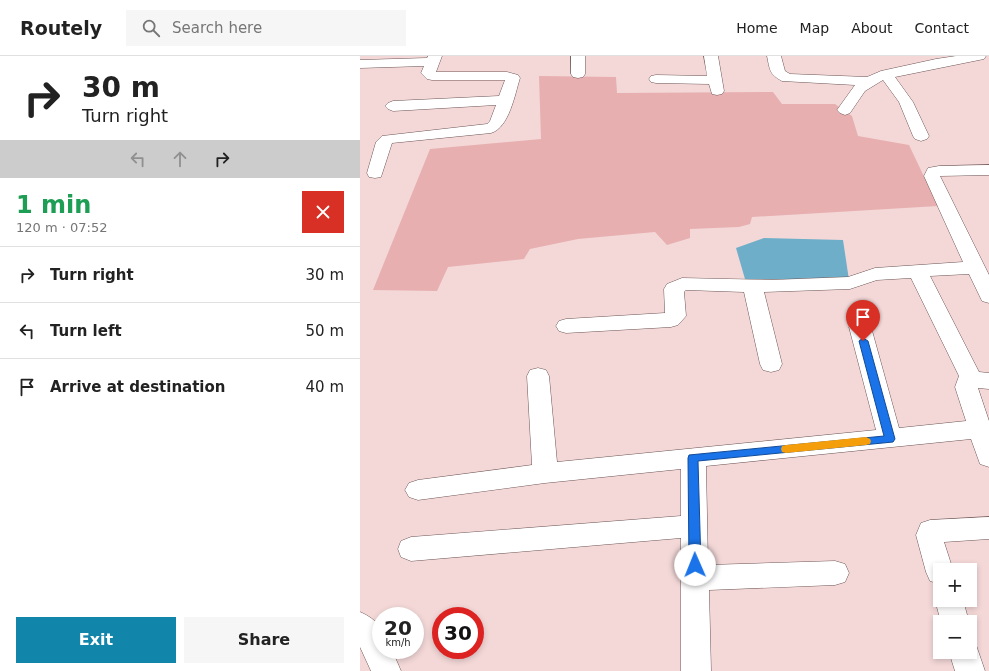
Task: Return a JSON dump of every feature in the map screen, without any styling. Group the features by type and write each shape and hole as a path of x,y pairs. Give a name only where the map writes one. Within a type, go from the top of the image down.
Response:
{"street":[{"path":"578,56 578,74"},
{"path":"656,79 716,86 711,56"},
{"path":"774,56 778,73 784,77 868,81"},
{"path":"845,110 858,89 868,81 924,61 979,56"},
{"path":"360,64 433,59 428,73 432,76 507,76 512,77 513,79 497,123 493,127 393,138 386,141 375,173"},
{"path":"886,74 906,102 921,136"},
{"path":"393,106 505,100"},
{"path":"989,170 939,171 934,172 932,176 989,296"},
{"path":"566,326 667,321 674,319 676,316 674,288 685,284 798,285 850,283 869,275 976,267"},
{"path":"917,271 981,380 967,382 966,387 989,457"},
{"path":"752,285 771,364"},
{"path":"860,327 890,439"},
{"path":"538,376 545,472"},
{"path":"418,490 545,472 980,429"},
{"path":"693,458 696,671"},
{"path":"411,549 694,526"},
{"path":"937,563 929,535 930,531 989,528"},
{"path":"695,578 835,572"},
{"path":"360,626 367,631 374,643 386,671"},
{"path":"966,659 970,671"}],"shaded area":[{"path":"539,76 616,77 617,93 773,92 782,104 835,104 852,116 858,136 909,145 938,206 752,217 750,224 739,227 690,229 690,238 667,245 655,232 578,239 530,249 524,259 448,267 437,291 373,290 430,149 541,139"}],"water":[{"path":"764,238 843,240 849,280 745,279 736,248"}],"slow traffic":[{"path":"786,449 866,441"}],"route":[{"path":"695,565 693,458 890,439 863,341"}]}
